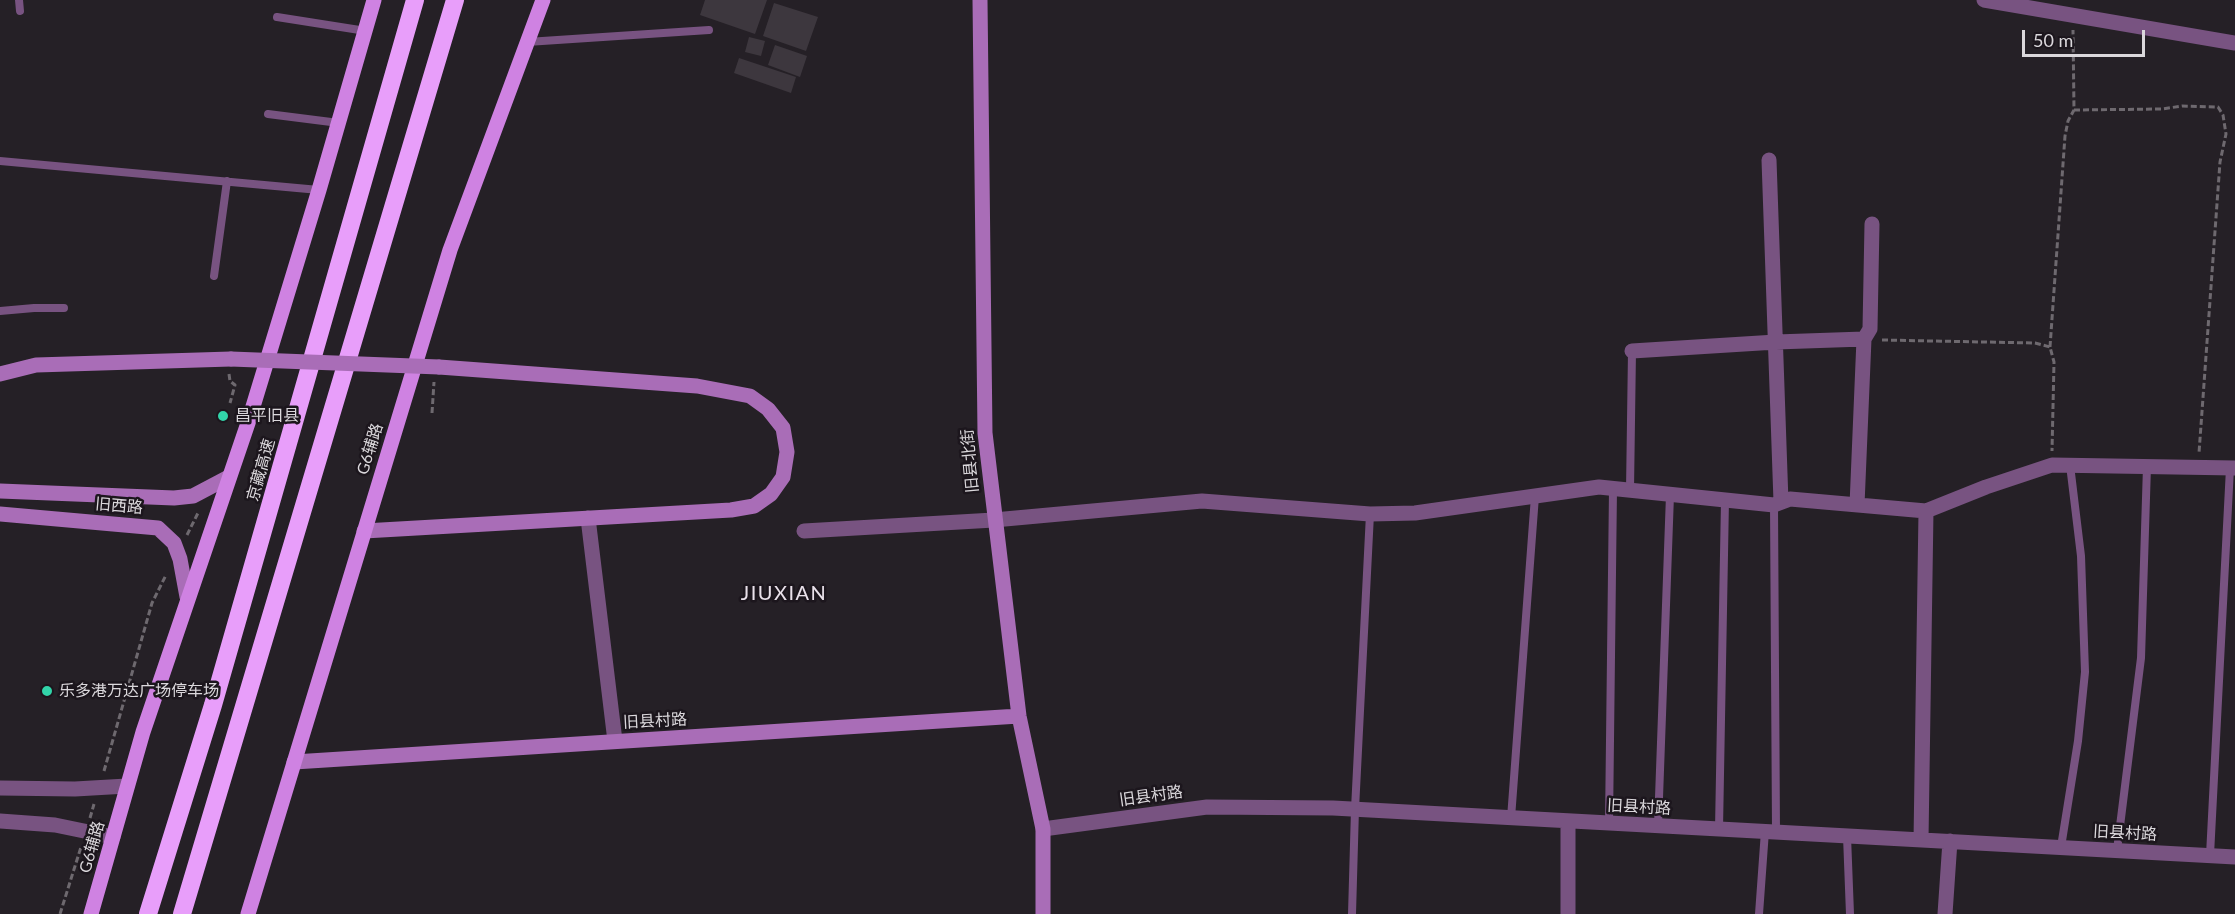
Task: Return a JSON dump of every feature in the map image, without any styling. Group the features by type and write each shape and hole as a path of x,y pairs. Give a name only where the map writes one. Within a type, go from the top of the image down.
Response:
{"highway":[{"name":"京藏高速","path":"148,914 213,705 415,0"},
{"path":"183,914 454,0"}],"main road":[{"name":"G6辅路","path":"91,914 127,786 187,597 229,477 319,190 374,0"},
{"name":"G6辅路","path":"248,914 450,250 543,0"},
{"name":"旧县北街","path":"980,0 985,433 1019,716 1043,829 1044,914"},
{"path":"0,374 36,365 230,363 437,371 697,386 750,396 768,409 783,428 787,452 783,477 771,494 754,506 731,510 364,531"},
{"name":"旧西路","path":"0,491 174,498 193,496 229,477"},
{"name":"旧西路","path":"0,514 158,528 174,543 178,552 187,597"},
{"name":"旧县村路","path":"294,762 1019,716"}],"street":[{"path":"1984,0 2235,43"},
{"path":"1770,160 1778,504"},
{"path":"1857,505 1864,339 1870,329 1872,224"},
{"path":"1632,351 1864,339"},
{"path":"804,531 994,520 1202,501 1370,514 1415,513 1599,487 1778,504 1790,499 1926,511 1986,487 2052,465 2233,468"},
{"path":"1921,840 1926,511"},
{"path":"588,518 615,741"},
{"path":"0,788 127,786"},
{"name":"旧县村路","path":"1043,829 1207,807 1355,809 2235,856"},
{"path":"0,820 54,825 113,837"},
{"path":"1568,821 1568,914"},
{"path":"1945,914 1950,841"}],"lane":[{"path":"19,0 20,11"},
{"path":"277,17 366,31"},
{"path":"527,42 709,30"},
{"path":"268,114 339,123"},
{"path":"0,161 319,190"},
{"path":"213,276 227,181"},
{"path":"0,311 64,308"},
{"path":"1630,490 1632,351"},
{"path":"2061,847 2078,741 2085,672 2081,556 2070,465"},
{"path":"2117,850 2141,658 2147,466"},
{"path":"2210,855 2233,468"},
{"path":"1609,823 1613,489"},
{"path":"1658,825 1671,495"},
{"path":"1511,818 1535,496"},
{"path":"1719,829 1725,500"},
{"path":"1759,914 1770,832 1778,504"},
{"path":"1352,914 1370,514"},
{"path":"1847,836 1850,914"}],"path":[{"path":"2052,465 2054,362 2050,347 2065,136 2068,121 2074,110 2072,15"},
{"path":"2074,110 2206,106 2218,107 2223,115 2226,134 2220,162 2198,467"},
{"path":"1864,339 2035,343 2050,347"},
{"path":"230,363 230,381 235,385 230,403"},
{"path":"432,413 437,371"},
{"path":"60,914 152,603 211,488"}],"building":[{"path":"705,0 767,0 755,34 700,15"},
{"path":"774,3 818,17 806,51 763,36"},
{"path":"749,37 765,41 761,56 745,52"},
{"path":"775,45 807,56 800,77 768,65"},
{"path":"739,58 796,77 791,93 734,73"}],"place":[{"name":"昌平旧县","path":"223,416"},
{"name":"乐多港万达广场停车场","path":"47,691"}],"district":[{"name":"JIUXIAN","path":"784,594"}]}
